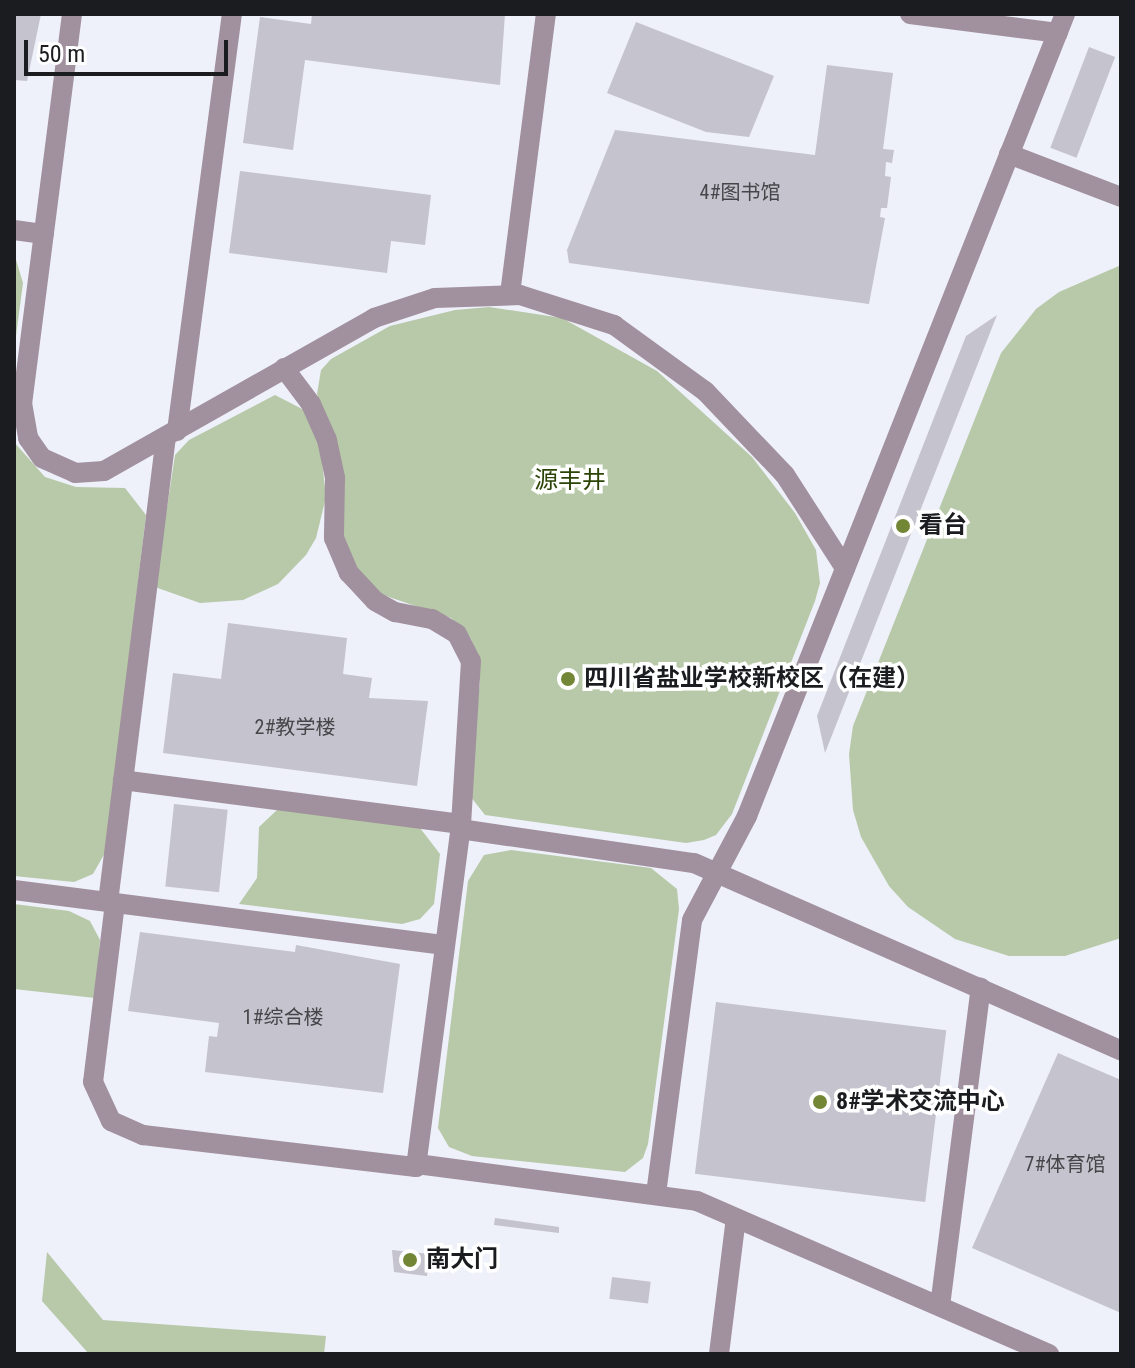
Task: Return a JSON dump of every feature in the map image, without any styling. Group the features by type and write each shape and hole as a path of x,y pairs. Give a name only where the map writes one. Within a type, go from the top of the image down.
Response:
{"lane":[{"path":"72,14 21,414 33,448 54,466 88,474 122,462 284,368 402,307 465,295 510,294 551,302 614,325 695,383 785,475 845,568"},
{"path":"232,14 123,780 93,1082 111,1121 143,1135 410,1169 417,1164 697,1201 1049,1354"},
{"path":"510,294 546,14"},
{"path":"656,1194 692,920 747,816 1062,23 910,14"},
{"path":"1009,154 1121,197"},
{"path":"14,230 44,234"},
{"path":"284,368 311,404 327,440 335,478 334,538 349,573 375,601 395,612 432,619 457,634 471,661 460,826 417,1164"},
{"path":"123,780 638,852 718,871 1121,1050"},
{"path":"14,890 445,945"},
{"path":"940,1306 981,988"},
{"path":"719,1354 736,1218"}],"green space":[{"path":"14,253 23,283 14,351"},
{"path":"1121,265 1121,938 1065,956 1009,956 955,939 908,907 889,886 861,837 853,810 849,754 853,726 1001,353 1036,309 1059,292"},
{"name":"源丰井","path":"489,307 562,318 657,371 752,457 795,513 816,550 820,583 815,601 732,814 716,835 704,840 686,843 485,815 470,796 468,783 480,682 471,639 451,618 383,595 358,573 345,548 328,420 317,394 321,370 331,359 390,326 455,310"},
{"path":"275,395 306,411 320,443 326,497 316,538 306,555 278,584 243,600 200,603 155,587 175,455 189,440"},
{"path":"14,442 45,477 76,487 125,488 146,515 106,851 93,874 74,882 14,876"},
{"path":"278,809 420,828 440,854 434,904 420,919 402,924 239,904 257,878 259,827"},
{"path":"511,850 651,868 677,889 679,909 648,1144 643,1158 625,1172 472,1156 449,1147 438,1128 468,881 484,855"},
{"path":"14,904 69,911 90,921 100,940 95,998 14,989"},
{"path":"47,1252 103,1320 326,1336 324,1354 89,1354 42,1301"}],"building":[{"path":"14,14 41,14 27,81 14,80"},
{"path":"312,14 505,14 500,85 305,60 293,150 243,143 260,17 311,24"},
{"path":"636,22 774,76 749,137 706,132 607,93"},
{"path":"1089,47 1115,57 1076,158 1050,148"},
{"path":"827,65 893,73 883,149 894,150 892,163 886,162 885,176 891,177 887,208 881,208 880,217 885,218 869,304 569,263 567,250 615,130 815,155"},
{"path":"240,171 431,195 425,245 391,241 387,273 229,253"},
{"name":"看台","path":"997,315 825,753 817,716 966,336"},
{"path":"228,623 347,638 343,674 372,678 369,698 428,701 417,786 163,753 173,673 221,679"},
{"path":"174,804 228,810 219,892 165,887"},
{"path":"140,932 295,952 296,945 400,964 383,1093 205,1072 209,1036 217,1037 219,1023 128,1011"},
{"name":"8#学术交流中心","path":"716,1002 946,1030 925,1202 695,1174"},
{"path":"1058,1053 1121,1080 1121,1313 972,1248"},
{"path":"495,1218 559,1227 559,1233 494,1225"},
{"name":"南大门","path":"392,1250 430,1254 427,1276 394,1272"},
{"path":"612,1277 651,1282 648,1304 609,1299"}],"place":[{"name":"看台","path":"903,526"},
{"name":"四川省盐业学校新校区（在建）","path":"568,679"},
{"name":"8#学术交流中心","path":"820,1102"},
{"name":"南大门","path":"410,1260"}]}
